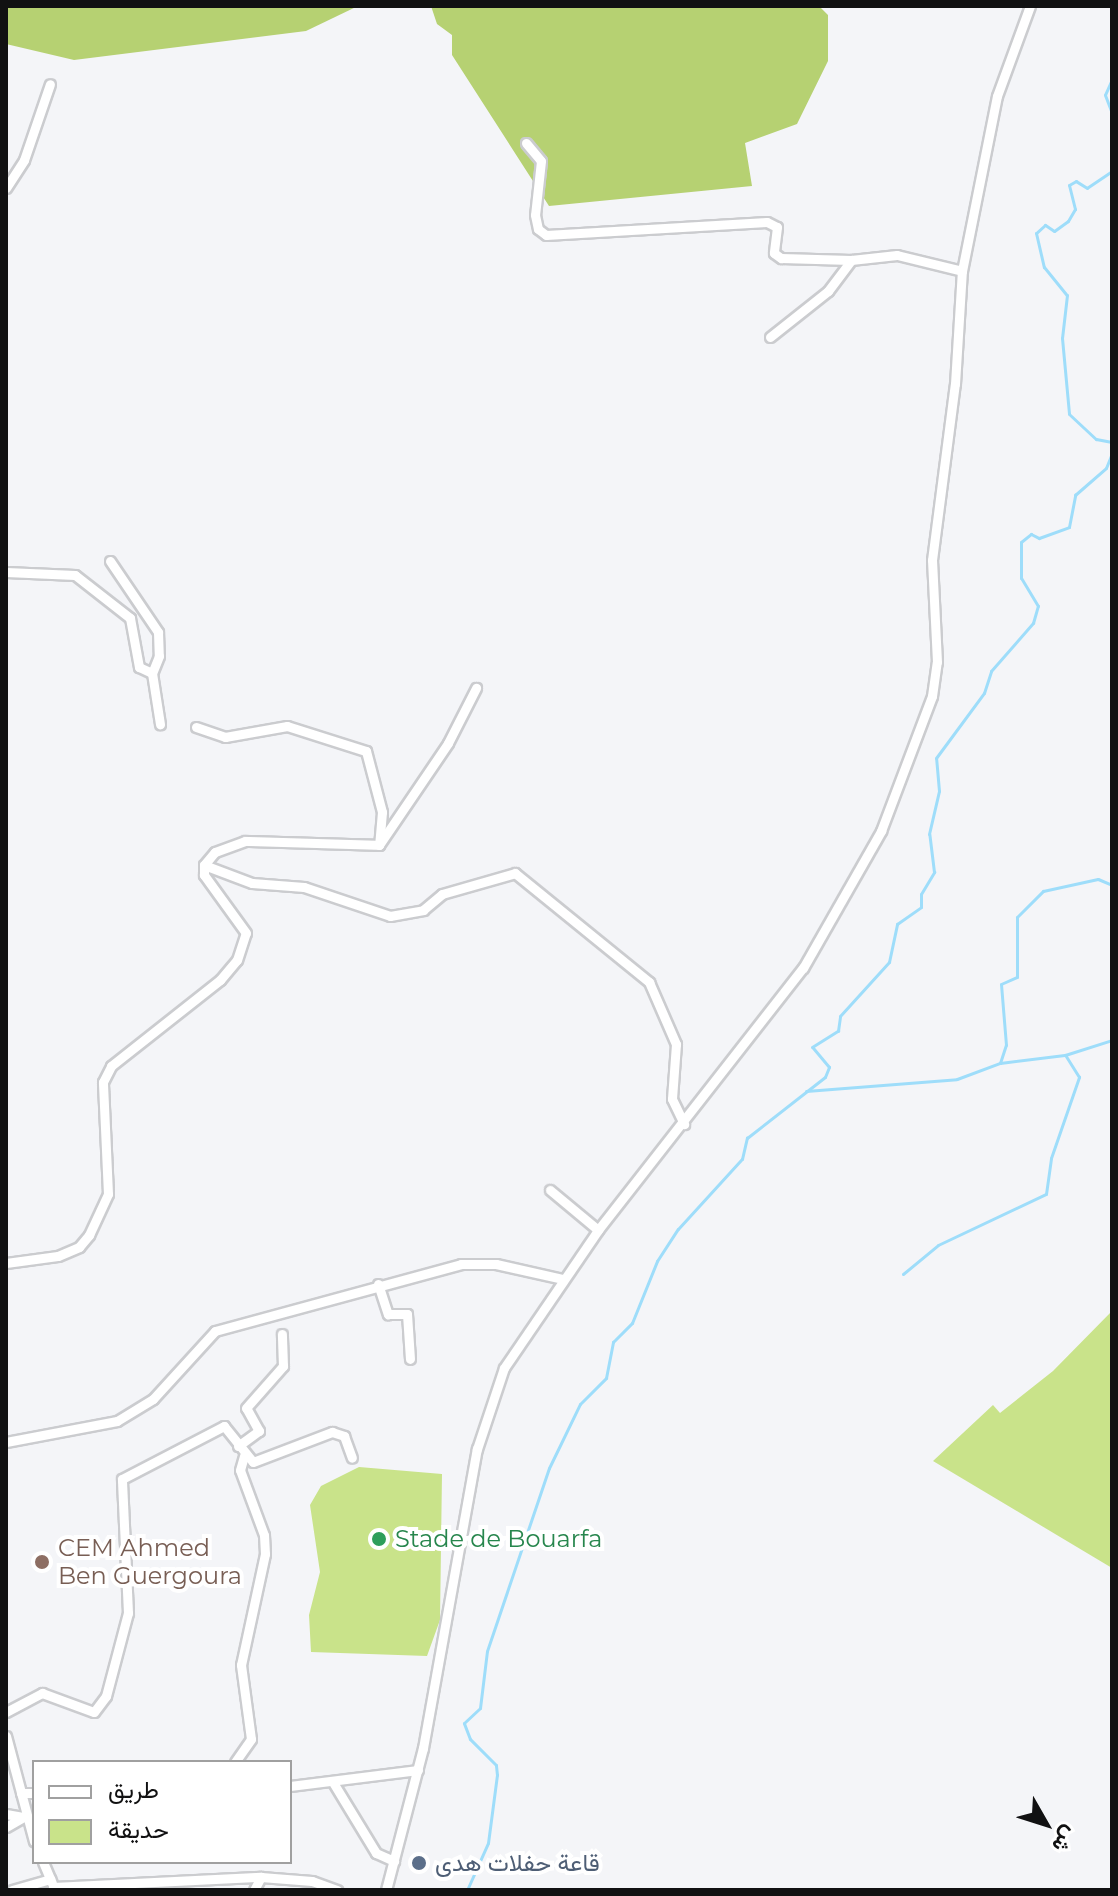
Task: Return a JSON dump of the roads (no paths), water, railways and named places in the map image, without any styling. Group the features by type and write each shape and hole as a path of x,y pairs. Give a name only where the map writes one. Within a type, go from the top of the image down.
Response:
{"street":[{"path":"386,1890 418,1770 487,1409 504,1368 598,1230 684,1124 803,968 881,831 932,696 937,662 932,560 955,384 962,271 997,96 1030,6"},
{"path":"6,188 24,160 50,84"},
{"path":"526,143 541,161 535,215 538,229 546,235 767,222 777,227 774,253 781,258 851,260 897,255 962,271"},
{"path":"770,337 828,291 851,260"},
{"path":"110,561 158,632 159,656 152,673 160,724"},
{"path":"6,572 75,575 130,618 139,667 152,673"},
{"path":"379,845 442,752 476,688"},
{"path":"196,727 225,737 287,726 366,751 382,812 379,845"},
{"path":"6,1263 58,1256 79,1247 89,1235 108,1194 103,1082 111,1066 237,960 246,933 204,875 204,865 215,852 245,841 379,845"},
{"path":"204,865 252,883 304,887 390,916 423,910 442,894 515,873 649,982 676,1044 672,1099 684,1124"},
{"path":"550,1190 598,1230"},
{"path":"6,1442 117,1421 153,1399 215,1331 378,1284 461,1264 496,1264 563,1279"},
{"path":"378,1284 388,1314 407,1314 410,1359"},
{"path":"238,1446 259,1431 246,1408 283,1366 282,1334"},
{"path":"6,1712 42,1693 94,1712 106,1696 128,1613 122,1479 224,1426 244,1456 253,1462 332,1432 344,1436 352,1458"},
{"path":"236,1760 251,1739 241,1665 265,1554 264,1535 240,1470 244,1456"},
{"path":"6,1736 21,1793 23,1817 32,1837"},
{"path":"292,1786 334,1784 358,1775 418,1770"},
{"path":"334,1784 376,1853 394,1861"},
{"path":"21,1793 32,1793"},
{"path":"6,1814 23,1817"},
{"path":"6,1827 23,1817"},
{"path":"44,1864 52,1885"},
{"path":"254,1890 261,1877"},
{"path":"12,1890 52,1885 261,1877 312,1881 337,1890"}],"waterway":[{"path":"1112,79 1105,95 1112,113"},
{"path":"1112,171 1087,188 1076,181 1069,185 1075,209 1068,221 1054,231 1045,225 1036,233 1044,267 1067,295 1062,338 1069,414 1096,439 1112,442"},
{"path":"467,1890 488,1843 497,1775 496,1765 470,1739 464,1723 480,1708 487,1651 549,1468 580,1404 606,1378 613,1342 632,1323 657,1261 678,1229 742,1159 747,1138 825,1077 829,1067 812,1047 838,1031 840,1016 889,962 897,924 921,907 921,894 934,872 929,834 939,791 936,758 984,693 991,671 1033,623 1038,606 1021,578 1021,542 1031,534 1039,538 1069,527 1075,495 1106,468 1112,453"},
{"path":"1000,1063 1006,1045 1001,984 1017,977 1017,917 1043,891 1098,879 1112,885"},
{"path":"806,1091 957,1079 1000,1063 1065,1055 1112,1040"},
{"path":"903,1274 938,1245 1046,1194 1051,1158 1079,1077 1065,1055"}],"place":[{"name":"Stade de Bouarfa","path":"379,1539"},
{"name":"CEM Ahmed Ben Guergoura","path":"42,1562"},
{"name":"قاعة حفلات هدى","path":"419,1863"}]}
